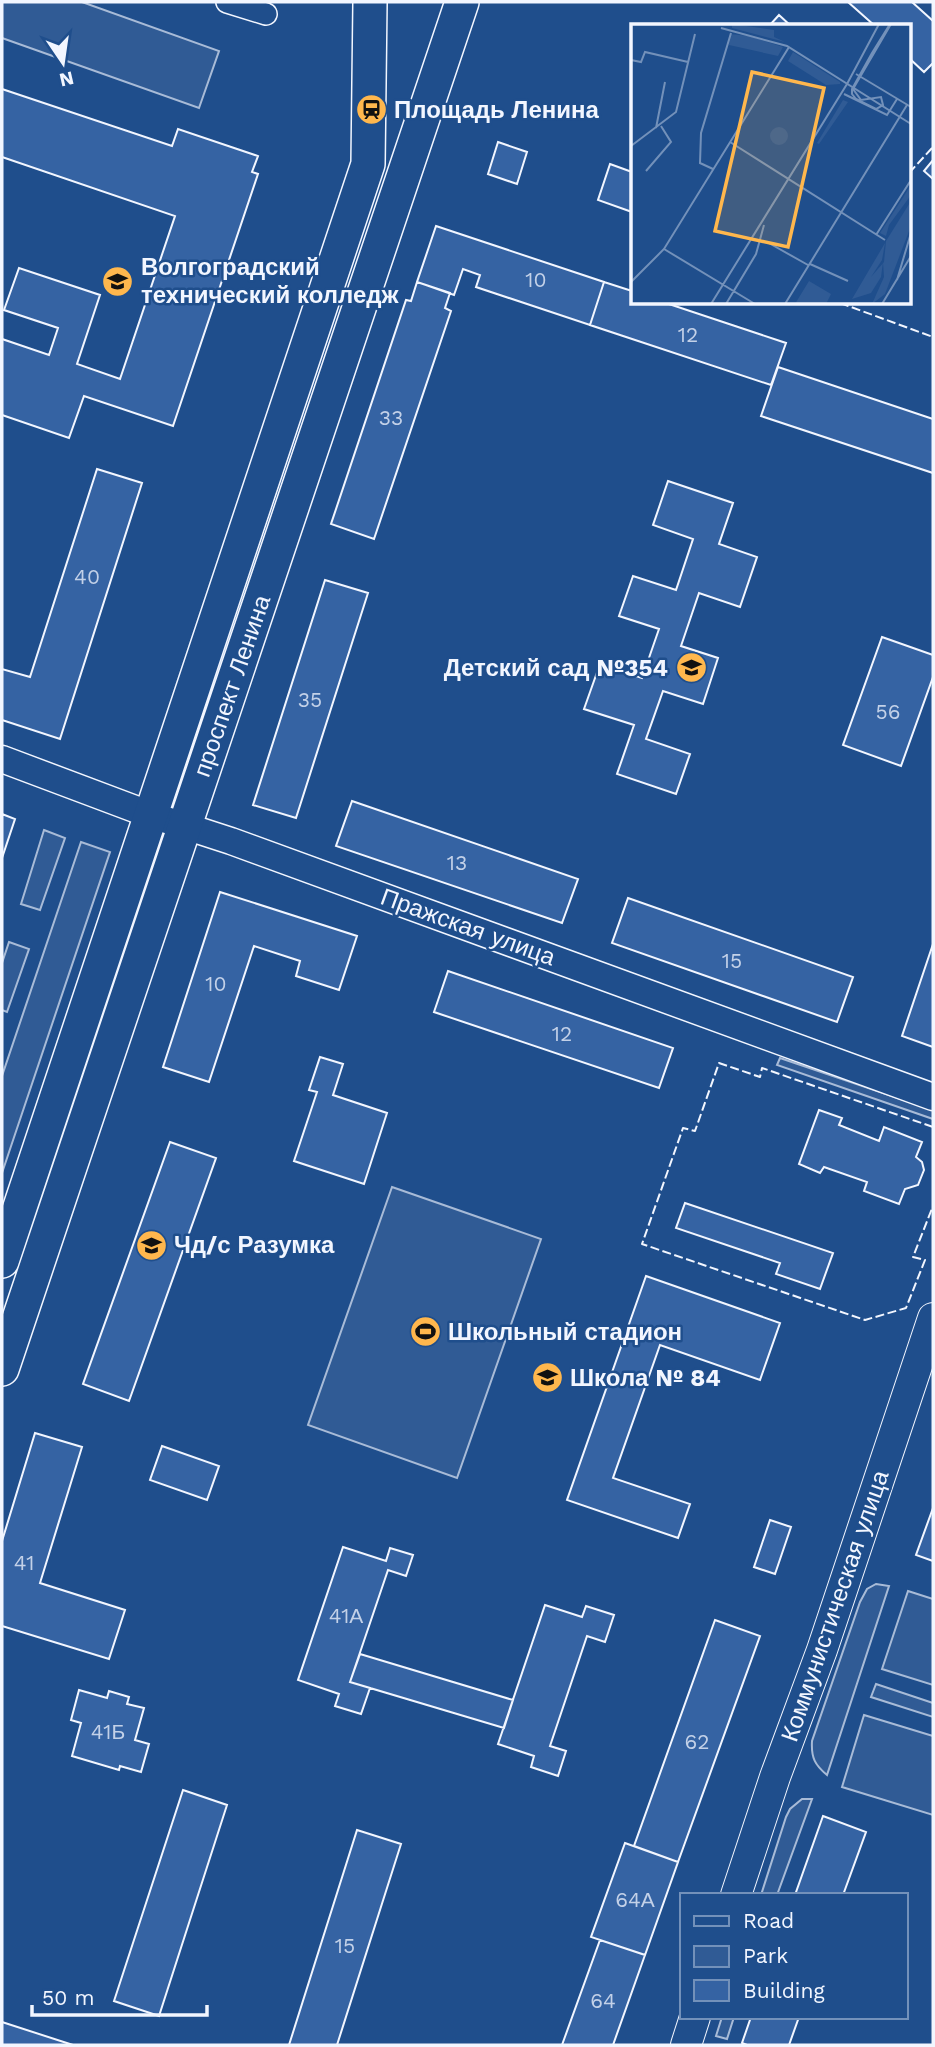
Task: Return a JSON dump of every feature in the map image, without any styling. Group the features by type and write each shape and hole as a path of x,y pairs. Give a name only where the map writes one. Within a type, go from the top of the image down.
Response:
{"main road":[{"name":"проспект Ленина","path":"2,1261 368,163 370,2"},
{"name":"проспект Ленина","path":"2,1369 461,2"},
{"path":"368,163 405,175"},
{"name":"Коммунистическая улица","path":"737,1893 775,1777 822,1650 933,1318"},
{"path":"686,2045 694,2019"}],"street":[{"path":"227,2 265,14"},
{"name":"Пражская улица","path":"2,759 933,1097"}],"green space":[{"path":"2,2 82,2 219,51 199,108 2,38"},
{"path":"44,830 65,838 40,910 21,904"},
{"path":"81,842 110,852 2,1173 2,1076"},
{"path":"9,942 29,949 7,1012 2,1010 2,963"},
{"path":"780,1058 933,1110 933,1119 777,1065"},
{"name":"Школьный стадион","path":"392,1187 541,1239 457,1478 308,1425"},
{"path":"876,1584 889,1586 827,1775 815,1761 812,1741 860,1602 867,1589"},
{"path":"908,1591 933,1599 933,1685 882,1669"},
{"path":"876,1684 933,1703 933,1717 871,1697"},
{"path":"864,1715 933,1736 933,1815 842,1787"},
{"path":"802,1799 812,1799 778,1893 762,1893 786,1817 790,1809"},
{"path":"721,2019 733,2019 727,2039 716,2036"}],"building":[{"path":"848,2 912,2 933,21 933,63 924,72 911,60 911,24 873,24"},
{"path":"779,15 789,24 771,24"},
{"name":"Волгоградский технический колледж","path":"2,89 172,146 178,129 258,156 252,172 258,174 173,426 84,396 69,438 2,415 2,339 49,355 58,328 4,310 19,268 100,295 77,364 120,379 175,216 2,157"},
{"path":"498,142 527,152 517,184 488,174"},
{"path":"933,160 933,179 924,171"},
{"path":"610,164 631,172 631,212 598,200"},
{"path":"436,226 604,282 590,325 476,287 480,275 463,269 454,295 417,282"},
{"path":"417,282 450,293 445,308 451,311 374,539 331,524 406,300 411,301"},
{"path":"604,282 631,291 631,304 669,304 786,343 771,385 590,325"},
{"path":"778,367 933,419 933,473 761,416"},
{"path":"97,469 142,483 60,739 2,720 2,669 30,677"},
{"path":"668,481 733,503 719,544 757,557 740,607 699,593 681,646 718,658 703,704 663,691 646,739 690,754 676,794 617,774 634,725 584,709 600,664 642,678 659,629 619,616 633,576 676,590 693,539 653,525"},
{"path":"325,580 368,593 296,818 253,805"},
{"path":"882,637 933,655 933,677 901,766 843,745"},
{"path":"352,801 578,879 562,923 336,846"},
{"path":"2,814 15,819 2,858"},
{"path":"220,892 357,936 339,990 296,976 300,961 254,946 209,1082 163,1067"},
{"path":"628,898 853,977 837,1022 612,943"},
{"path":"933,944 933,1047 902,1036"},
{"path":"448,971 673,1048 659,1088 434,1012"},
{"path":"320,1057 343,1064 333,1095 387,1113 364,1184 294,1161 317,1092 309,1090"},
{"path":"819,1110 842,1118 839,1125 879,1141 884,1127 922,1142 916,1157 922,1162 924,1170 918,1185 905,1189 899,1204 864,1191 867,1182 824,1167 820,1173 799,1164"},
{"path":"170,1142 216,1158 129,1401 83,1384"},
{"path":"685,1203 833,1253 820,1289 776,1274 780,1263 676,1228"},
{"name":"Школа № 84","path":"646,1276 780,1323 760,1380 660,1345 613,1478 690,1504 678,1538 567,1500"},
{"path":"35,1433 82,1447 40,1583 125,1610 109,1659 2,1626 2,1541"},
{"path":"162,1446 219,1466 207,1500 150,1480"},
{"path":"933,1508 933,1561 916,1555"},
{"path":"770,1520 791,1527 775,1574 754,1567"},
{"path":"343,1547 386,1561 390,1548 413,1555 406,1576 388,1570 350,1682 370,1688 361,1714 335,1706 339,1694 298,1680"},
{"path":"545,1605 582,1617 586,1606 614,1615 605,1642 587,1636 550,1746 566,1751 558,1776 531,1767 534,1756 498,1744"},
{"path":"715,1620 760,1636 678,1862 634,1846"},
{"path":"360,1654 513,1700 504,1728 350,1682"},
{"path":"79,1690 107,1698 109,1691 129,1697 127,1704 144,1708 135,1740 149,1744 141,1772 120,1766 119,1770 72,1756 81,1723 71,1720"},
{"path":"183,1790 227,1805 159,2016 114,2001"},
{"path":"823,1816 866,1832 844,1893 796,1893"},
{"path":"357,1830 401,1844 337,2045 289,2045"},
{"path":"625,1843 678,1862 645,1955 591,1937"},
{"path":"600,1940 645,1955 613,2045 562,2045"},
{"path":"750,2019 798,2019 789,2045 742,2043"},
{"path":"2,2022 73,2045 2,2045"}],"fence":[{"path":"911,171 933,147"},
{"path":"843,304 933,337"},
{"path":"933,1127 762,1068 760,1077 719,1063 695,1131 683,1128 642,1244 865,1320 906,1308 925,1260 913,1257 933,1206"}],"place":[{"name":"Площадь Ленина","path":"371,110"},
{"name":"Волгоградский технический колледж","path":"118,281"},
{"name":"Детский сад №354","path":"691,668"},
{"name":"Чд/с Разумка","path":"151,1245"},
{"name":"Школьный стадион","path":"425,1332"},
{"name":"Школа № 84","path":"547,1378"}]}
